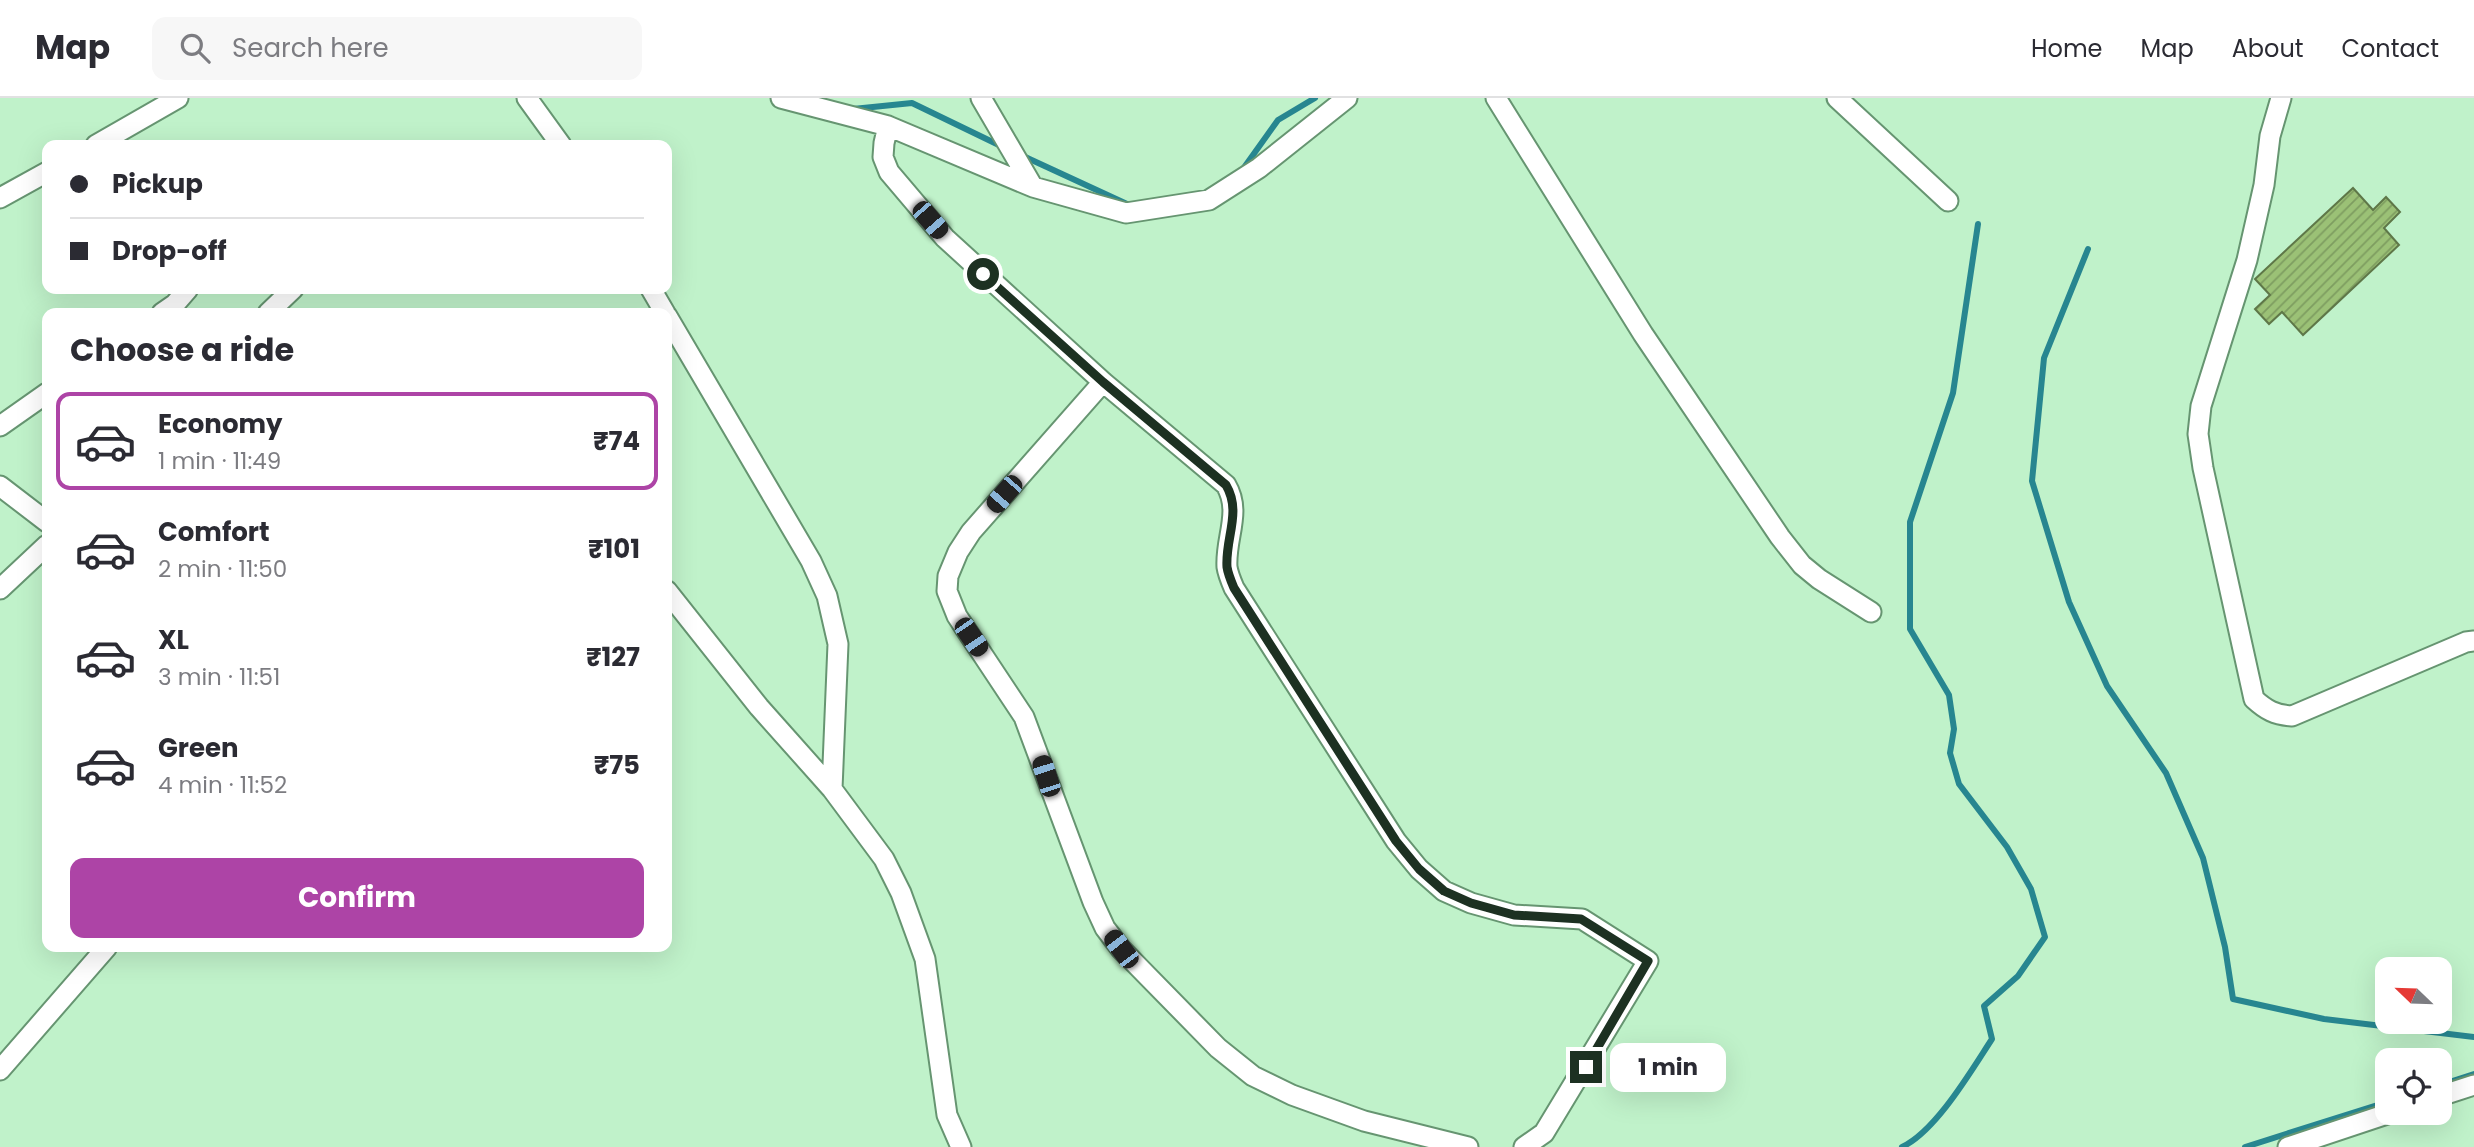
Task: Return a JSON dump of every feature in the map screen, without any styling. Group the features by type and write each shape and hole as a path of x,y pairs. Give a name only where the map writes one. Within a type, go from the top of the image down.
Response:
{"street":[{"path":"107,140 178,98"},
{"path":"527,98 557,140"},
{"path":"781,98 888,126 1033,187 1126,213 1209,200 1259,168 1347,98"},
{"path":"981,98 1033,187"},
{"path":"1496,98 1643,334 1780,537 1802,565 1871,612"},
{"path":"1837,98 1948,201"},
{"path":"2281,98 2270,136 2256,229 2201,406 2198,434 2203,468 2254,699 2277,716 2292,716 2466,642 2474,641"},
{"path":"888,126 883,157 889,172 945,238 1103,382 1226,485 1233,496 1235,514 1229,536 1227,569 1234,588 1396,841 1419,869 1444,891 1471,903 1514,915 1581,919 1648,961 1544,1133 1524,1147"},
{"path":"0,198 42,175"},
{"path":"169,308 184,294"},
{"path":"273,308 288,294"},
{"path":"672,325 811,561 827,596 838,644 832,789"},
{"path":"1103,382 971,532 958,552 948,576 947,591 957,616 1024,717 1105,928 1121,949 1218,1048 1253,1076 1292,1095 1364,1121 1468,1147"},
{"path":"0,426 42,397"},
{"path":"0,486 42,518"},
{"path":"0,589 42,550"},
{"path":"672,597 759,707 832,789 884,859 901,893 925,959 947,1115 961,1147"},
{"path":"0,1070 103,952"},
{"path":"2452,1092 2474,1085"},
{"path":"2288,1147 2375,1118"}],"building":[{"path":"2353,188 2373,210 2386,197 2400,212 2384,228 2399,245 2303,335 2282,312 2269,324 2255,309 2270,295 2255,279"}],"waterway":[{"path":"1243,169 1278,120 1315,98"},
{"path":"853,109 912,103 1003,147"},
{"path":"1023,156 1127,204"},
{"path":"1902,1147 1927,1128 1963,1083 1992,1039 1984,1006 2018,976 2045,937 2031,889 2007,847 1959,784 1950,753 1954,729 1949,695 1910,629 1910,522 1953,393 1978,224"},
{"path":"2088,249 2044,358 2032,481 2069,602 2107,686 2166,773 2203,858 2225,947 2233,999 2324,1019 2474,1037"},
{"path":"2452,1081 2474,1074"},
{"path":"2245,1147 2375,1106"}],"route":[{"path":"983,274 1103,382 1226,485 1233,496 1235,514 1229,536 1227,569 1234,588 1396,841 1419,869 1444,891 1471,903 1514,915 1581,919 1648,961 1586,1067"}]}
